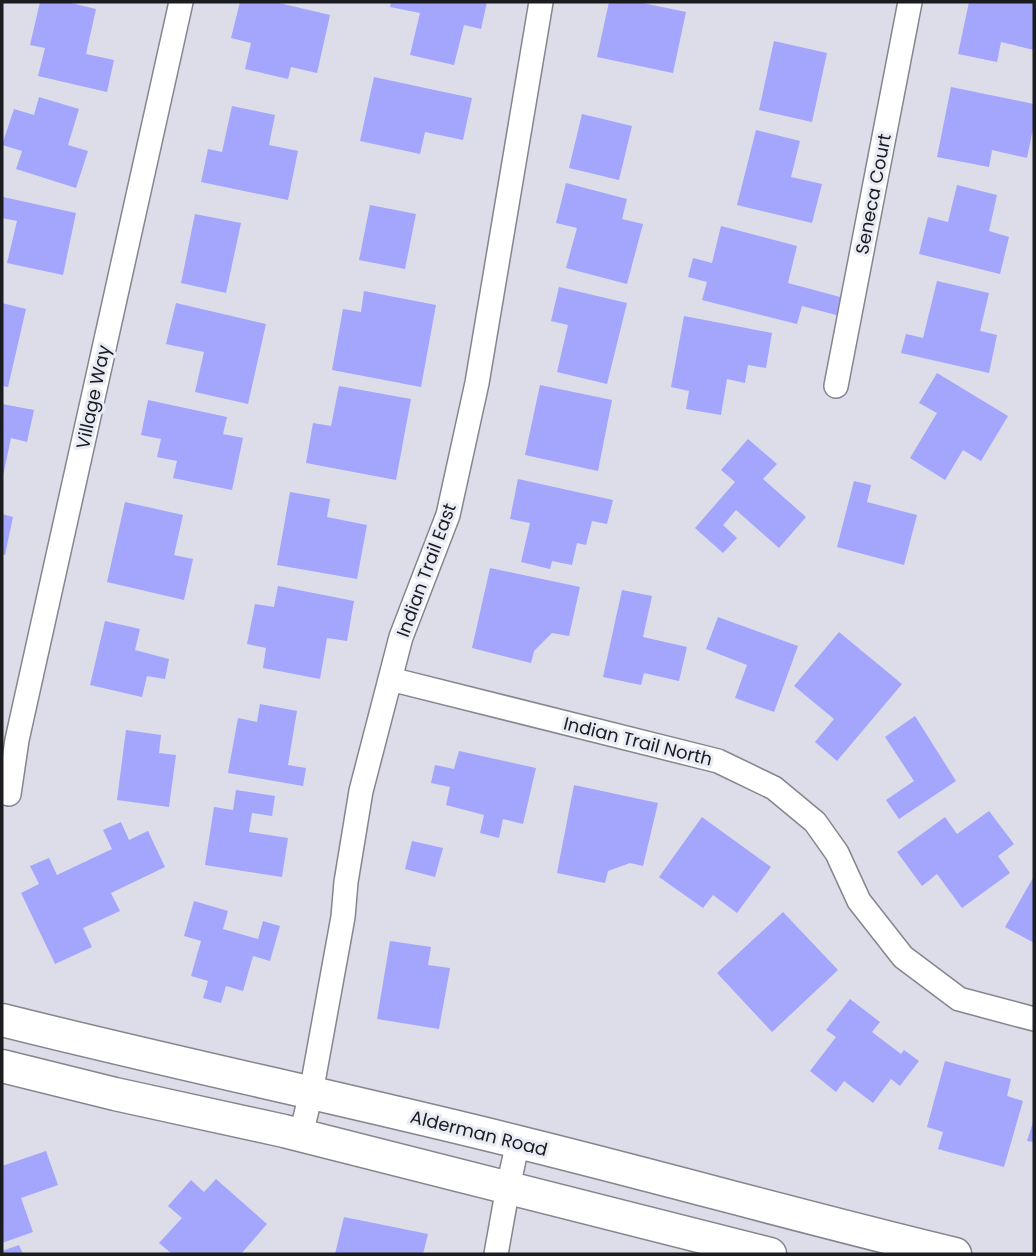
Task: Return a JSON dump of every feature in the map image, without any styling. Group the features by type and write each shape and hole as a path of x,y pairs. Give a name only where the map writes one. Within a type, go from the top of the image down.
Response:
{"main road":[{"name":"Alderman Road","path":"2,1020 519,1142 955,1254"},
{"path":"2,1066 301,1135 770,1254"}],"street":[{"name":"Village Way","path":"5,793 181,2"},
{"name":"Indian Trail East","path":"301,1135 343,917 361,791 401,637 448,515 477,383 541,2"},
{"name":"Seneca Court","path":"836,386 910,2"},
{"name":"Indian Trail North","path":"390,680 718,761 774,788 815,822 837,853 859,901 903,957 959,999 1034,1018"},
{"path":"496,1254 519,1142"}],"building":[{"path":"40,2 67,2 96,9 86,54 114,60 107,92 38,76 45,48 30,45"},
{"path":"240,2 275,2 330,15 317,73 291,67 288,79 245,69 251,43 231,38"},
{"path":"391,2 487,2 481,29 464,25 454,65 410,55 420,13 390,7"},
{"path":"609,2 638,2 686,12 673,73 597,57"},
{"path":"969,2 1034,2 1034,50 1001,42 997,62 958,54"},
{"path":"774,41 827,53 812,122 759,110"},
{"path":"374,77 472,98 463,140 425,132 420,154 360,141"},
{"path":"951,87 1034,104 1034,124 1027,158 992,150 989,167 937,157"},
{"path":"39,97 79,109 68,145 88,151 76,188 16,169 22,151 2,145 14,109 34,115"},
{"path":"232,106 275,115 269,145 298,151 288,200 201,182 208,149 222,152"},
{"path":"582,114 632,126 619,180 569,168"},
{"path":"756,130 800,141 791,177 822,184 812,223 737,205"},
{"path":"566,183 627,199 622,219 643,224 627,284 566,268 577,228 556,223"},
{"path":"957,185 997,195 989,231 1009,237 1000,274 919,254 928,217 948,222"},
{"path":"3,197 76,213 63,275 7,263 17,221 2,218"},
{"path":"370,205 416,214 405,269 359,260"},
{"path":"195,214 241,223 226,293 181,283"},
{"path":"721,226 797,246 788,283 844,298 840,316 802,306 797,324 702,300 707,282 688,277 693,258 712,263"},
{"path":"937,281 989,293 980,331 997,335 989,373 901,353 906,334 923,338"},
{"path":"559,287 627,303 607,384 557,372 568,325 551,321"},
{"path":"364,291 436,305 421,387 332,370 343,309 361,312"},
{"path":"2,303 26,309 8,387 2,386"},
{"path":"176,303 266,324 248,404 195,392 204,352 166,344"},
{"path":"684,316 772,333 766,368 748,365 745,383 727,379 721,415 686,409 689,391 671,387"},
{"path":"937,373 1008,416 981,461 963,450 945,480 910,458 937,413 919,403"},
{"path":"540,385 612,400 598,471 525,455"},
{"path":"339,386 411,399 396,480 306,463 313,423 331,426"},
{"path":"148,400 227,417 223,434 243,438 232,490 173,478 177,461 157,457 161,439 141,435"},
{"path":"2,404 34,410 27,442 11,438 3,476"},
{"path":"748,439 777,464 763,479 806,517 779,548 736,510 723,525 737,538 723,553 695,528 735,482 721,470"},
{"path":"518,479 613,500 607,524 592,521 586,545 577,543 572,565 552,561 550,569 521,562 530,523 510,519"},
{"path":"854,481 871,485 867,502 917,515 904,565 837,547"},
{"path":"290,492 330,499 327,517 367,525 357,579 277,565"},
{"path":"125,502 183,515 174,555 193,559 184,600 107,582"},
{"path":"2,514 13,517 5,555 2,554"},
{"path":"490,568 580,587 569,636 552,633 534,651 531,663 472,648"},
{"path":"278,586 354,601 347,641 327,638 320,679 263,668 266,648 247,644 255,604 274,607"},
{"path":"622,590 652,596 643,637 687,647 679,681 644,673 641,685 603,677"},
{"path":"718,617 798,646 774,712 735,698 747,665 706,649"},
{"path":"105,621 140,629 135,650 169,659 165,679 147,676 142,697 90,685"},
{"path":"839,632 902,684 837,761 815,742 834,719 794,686"},
{"path":"260,704 297,711 288,765 306,768 303,786 228,773 238,718 257,722"},
{"path":"915,716 956,781 899,819 886,800 914,781 885,737"},
{"path":"126,730 161,735 159,753 176,755 169,807 117,800"},
{"path":"459,751 536,768 523,824 503,819 499,838 480,833 484,815 446,805 450,787 431,783 435,765 454,769"},
{"path":"574,785 658,803 643,866 630,863 608,871 605,883 557,873"},
{"path":"236,790 275,796 272,816 252,813 249,832 288,838 282,877 205,865 214,807 233,810"},
{"path":"989,811 1014,844 998,856 1010,873 962,908 937,874 922,886 897,852 945,817 957,834"},
{"path":"702,817 771,867 737,913 713,895 703,908 659,877"},
{"path":"121,822 129,840 148,831 165,867 111,893 120,911 83,928 92,947 55,964 21,893 39,884 30,866 49,858 57,875 112,849 103,830"},
{"path":"412,841 443,848 435,877 405,869"},
{"path":"1034,876 1034,943 1005,927"},
{"path":"194,901 228,911 223,929 258,939 263,921 280,926 270,961 253,956 243,991 226,986 221,1003 203,998 208,981 191,976 201,941 184,936"},
{"path":"783,912 838,970 772,1032 717,973"},
{"path":"390,941 431,947 428,965 450,968 439,1029 377,1019"},
{"path":"850,999 880,1022 872,1032 901,1054 904,1050 919,1061 900,1086 891,1079 873,1103 844,1081 836,1092 810,1071 836,1037 826,1030"},
{"path":"945,1061 1011,1079 1007,1096 1023,1101 1004,1167 938,1149 943,1132 927,1127"},
{"path":"1034,1119 1034,1142 1027,1141"},
{"path":"46,1151 58,1185 21,1198 33,1232 2,1243 2,1166"},
{"path":"216,1179 267,1224 241,1254 172,1254 159,1243 182,1218 168,1206 191,1180 204,1192"},
{"path":"344,1217 428,1234 423,1254 335,1254"},
{"path":"19,1245 23,1254 2,1254 2,1251"}]}
